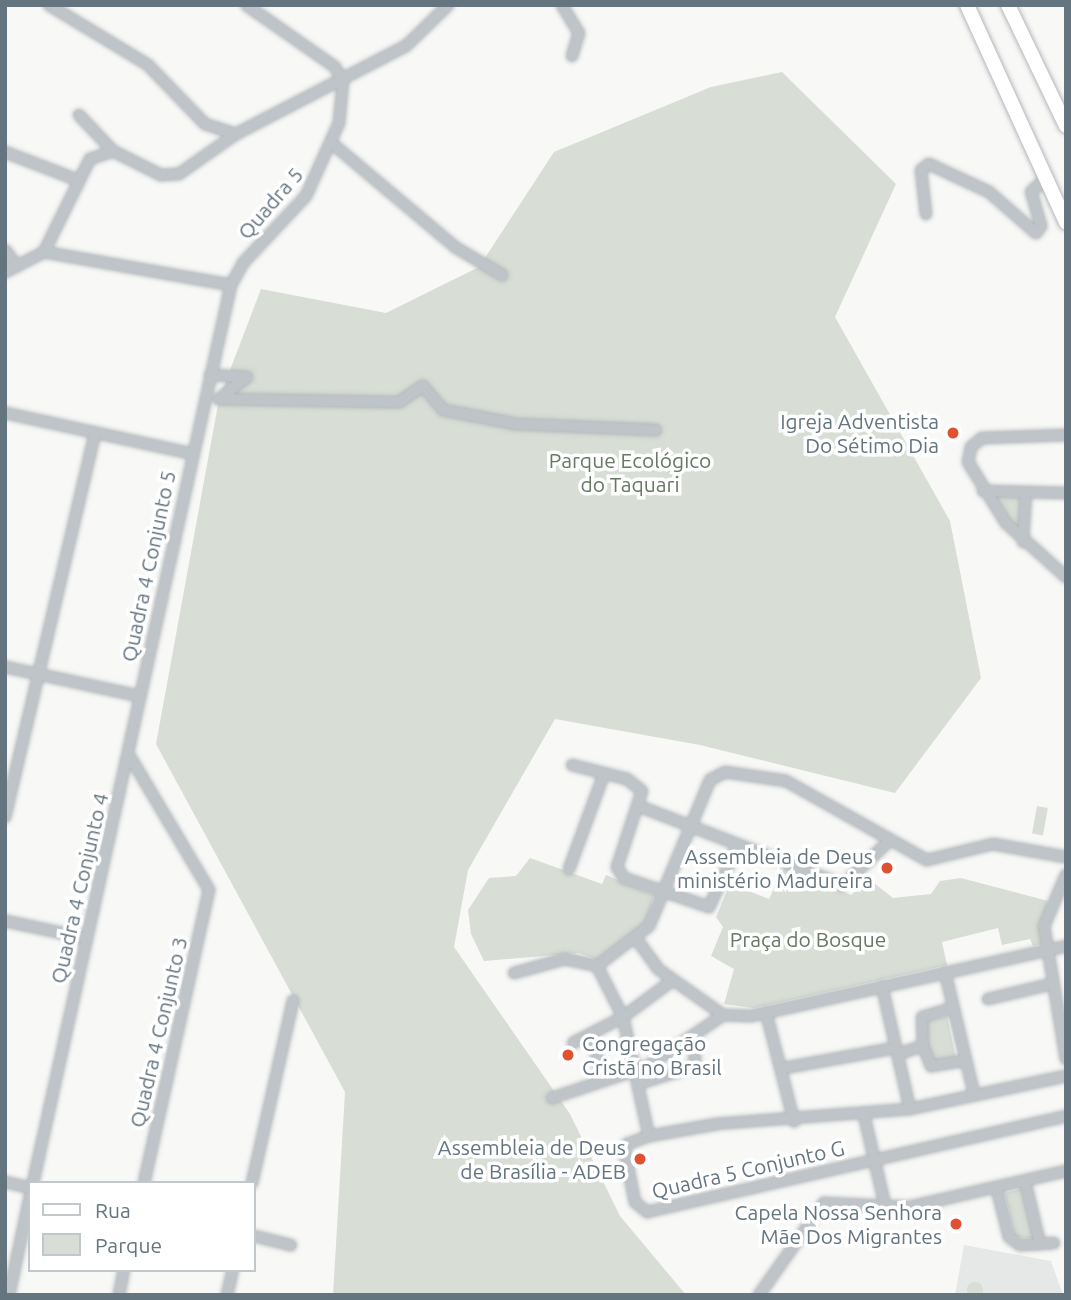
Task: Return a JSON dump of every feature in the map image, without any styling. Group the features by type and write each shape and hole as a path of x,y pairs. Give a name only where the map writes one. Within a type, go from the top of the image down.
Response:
{"main road":[{"path":"967,5 1066,222"},
{"path":"1008,5 1066,126"}],"street":[{"path":"49,5 148,65 205,124 236,134"},
{"path":"246,5 324,57 343,81 334,145 455,247 502,275"},
{"path":"79,116 113,151 172,177 236,134 343,81 417,37 448,5"},
{"path":"562,5 579,33 572,56"},
{"name":"Quadra 5","path":"231,285 243,263 306,196 334,145"},
{"path":"5,272 44,251 75,179 85,163 113,151"},
{"path":"5,152 75,179"},
{"path":"926,214 921,170 929,164 982,187 1036,233 1041,226 1031,192 1047,177"},
{"path":"5,250 17,266"},
{"path":"44,251 231,285 192,454"},
{"path":"211,375 247,377 219,399 399,402 423,386 443,410 516,425 656,430"},
{"name":"Quadra 4 Conjunto 5","path":"5,413 192,454 139,696 129,755"},
{"path":"5,817 36,674 95,434"},
{"path":"1066,435 979,439 968,462 983,491 1023,542 1066,577"},
{"path":"983,491 1066,493"},
{"path":"1023,542 1026,492"},
{"name":"Quadra 4 Conjunto 5","path":"5,667 139,696"},
{"name":"Quadra 4 Conjunto 3","path":"129,755 209,890 144,1181"},
{"name":"Quadra 4 Conjunto 4","path":"33,1181 129,755"},
{"path":"572,765 635,783 641,807 617,871 664,892 709,907 726,876 738,845"},
{"path":"514,973 565,959 597,965 649,926 710,780 741,771 786,781 887,843 927,860 993,844 1066,857"},
{"path":"569,869 604,774"},
{"path":"641,807 844,885 887,843"},
{"path":"1066,875 1046,918 1046,950 1066,1059"},
{"path":"5,921 86,938"},
{"path":"635,937 673,980 723,1015"},
{"path":"552,1098 601,1079 635,1071 694,1036 723,1015 766,1012 1066,946"},
{"path":"597,965 623,1017 649,1136 910,1109 1066,1076"},
{"path":"945,972 974,1094"},
{"path":"573,1043 623,1017 673,980"},
{"path":"988,999 1052,984"},
{"path":"882,986 910,1109"},
{"path":"252,1181 293,1001"},
{"path":"953,1008 922,1017 923,1046 931,1066 964,1061"},
{"path":"766,1012 784,1068 793,1121"},
{"path":"592,1034 601,1079"},
{"path":"638,1084 695,1066 694,1036"},
{"path":"784,1068 923,1046"},
{"path":"864,1115 885,1205"},
{"name":"Quadra 5 Conjunto G","path":"649,1136 627,1144 625,1152 635,1202 651,1212 874,1158 1066,1116"},
{"path":"760,1295 820,1206 885,1205 997,1189 1066,1171"},
{"path":"1024,1181 1040,1244"},
{"path":"5,1182 28,1188"},
{"path":"997,1189 1009,1237 1020,1245 1054,1243"},
{"path":"9,1295 28,1205"},
{"path":"256,1236 291,1245"},
{"path":"119,1295 124,1272"},
{"path":"227,1295 233,1272"}],"shaded area":[{"path":"964,1245 1051,1261 1063,1295 955,1295"}],"green space":[{"name":"Parque Ecológico do Taquari","path":"782,72 896,184 835,317 950,521 981,678 895,793 700,745 555,719 468,870 454,947 570,1114 620,1216 686,1295 333,1295 345,1092 156,744 219,399 261,289 386,313 479,267 554,152 711,87"},
{"path":"989,496 1023,497 1021,536"},
{"path":"1037,806 1048,808 1043,835 1032,834"},
{"path":"530,858 602,884 606,875 654,895 646,923 598,960 579,953 484,961 471,934 468,910 489,878 516,876"},
{"name":"Praça do Bosque","path":"784,868 851,895 869,879 893,898 931,894 940,881 961,878 1048,901 1041,944 1033,946 1030,939 1002,945 998,928 942,942 947,965 754,1008 724,1004 734,969 711,956 723,927 716,917 730,884 769,899"},
{"path":"947,1016 956,1059 932,1064 923,1021"},
{"path":"1023,1188 1036,1239 1015,1237 1005,1193"},
{"path":"975,1282 981,1284 981,1296 975,1298 969,1296 967,1290 969,1284"}],"place":[{"name":"Igreja Adventista Do Sétimo Dia","path":"953,433"},
{"name":"Assembleia de Deus ministério Madureira","path":"887,868"},
{"name":"Congregação Cristã no Brasil","path":"568,1055"},
{"name":"Assembleia de Deus de Brasília - ADEB","path":"640,1159"},
{"name":"Capela Nossa Senhora Mãe Dos Migrantes","path":"956,1224"}]}
